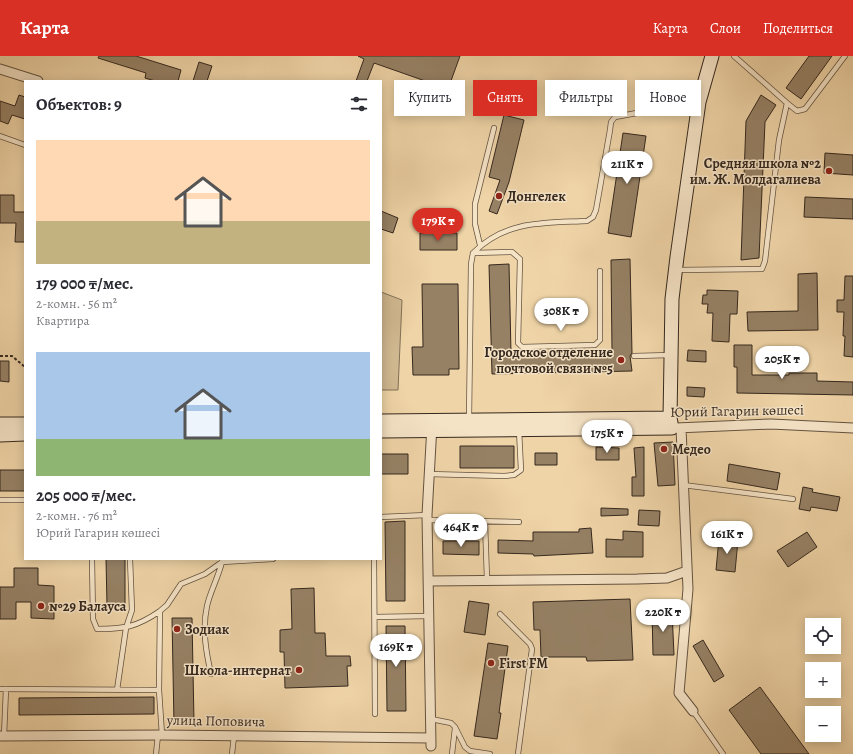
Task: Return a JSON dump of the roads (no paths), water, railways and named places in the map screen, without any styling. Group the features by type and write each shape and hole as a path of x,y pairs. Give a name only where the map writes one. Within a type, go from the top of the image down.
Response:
{"main road":[{"path":"701,95 712,56"},
{"path":"674,425 671,355 672,299 697,116"},
{"name":"Юрий Гагарин көшесі","path":"382,421 432,425 674,425"},
{"path":"0,424 24,424"},
{"name":"Юрий Гагарин көшесі","path":"382,431 432,425"},
{"path":"0,435 24,434"}],"street":[{"path":"0,69 35,80"},
{"name":"Юрий Гагарин көшесі","path":"674,425 771,424 853,428"},
{"path":"431,719 427,517 428,474 432,425"},
{"path":"674,425 683,485 688,589 679,692 692,711"},
{"path":"429,581 487,579 644,579 667,578 687,571"},
{"name":"улица Поповича","path":"2,736 234,736 431,742 431,719"}],"lane":[{"path":"734,56 797,111 804,109 844,56"},
{"path":"676,270 762,269 765,261 779,140 787,103"},
{"path":"469,425 471,264 473,253 480,245 502,233 536,222 587,221 593,217 596,210 612,122 615,117 635,113"},
{"path":"480,245 475,224 476,204 494,128"},
{"path":"0,136 24,145"},
{"path":"473,253 512,252 520,259 518,343 522,347 595,345 598,343 600,340 600,271"},
{"path":"634,356 671,355"},
{"path":"428,474 514,475 521,470 519,424"},
{"path":"683,485 794,499"},
{"path":"0,500 24,500"},
{"path":"382,517 427,517 485,522 519,522"},
{"path":"485,522 487,579"},
{"path":"92,560 93,619 97,630 126,628 148,619 167,605 180,584 205,574 222,560"},
{"path":"117,690 126,628 132,610 130,560"},
{"path":"211,674 204,645 207,606 218,578 222,560"},
{"path":"374,560 375,714"},
{"path":"156,754 160,735 160,611"},
{"path":"500,614 530,644 532,649 518,754"},
{"path":"375,617 429,616"},
{"path":"0,689 159,690"},
{"path":"2,736 6,689"},
{"path":"692,711 723,754"},
{"path":"431,719 447,721 455,727 465,747 470,751 490,754"},
{"path":"452,754 455,727"},
{"path":"232,754 234,736"}],"place":[{"name":"Средняя школа №2 им. Ж. Молдагалиева","path":"829,171"},
{"name":"Донгелек","path":"499,196"},
{"name":"Городское отделение почтовой связи №5","path":"621,360"},
{"name":"Медео","path":"664,449"},
{"name":"№29 Балауса","path":"41,606"},
{"name":"Зодиак","path":"177,629"},
{"name":"First FM","path":"491,663"},
{"name":"Школа-интернат","path":"299,670"}]}
